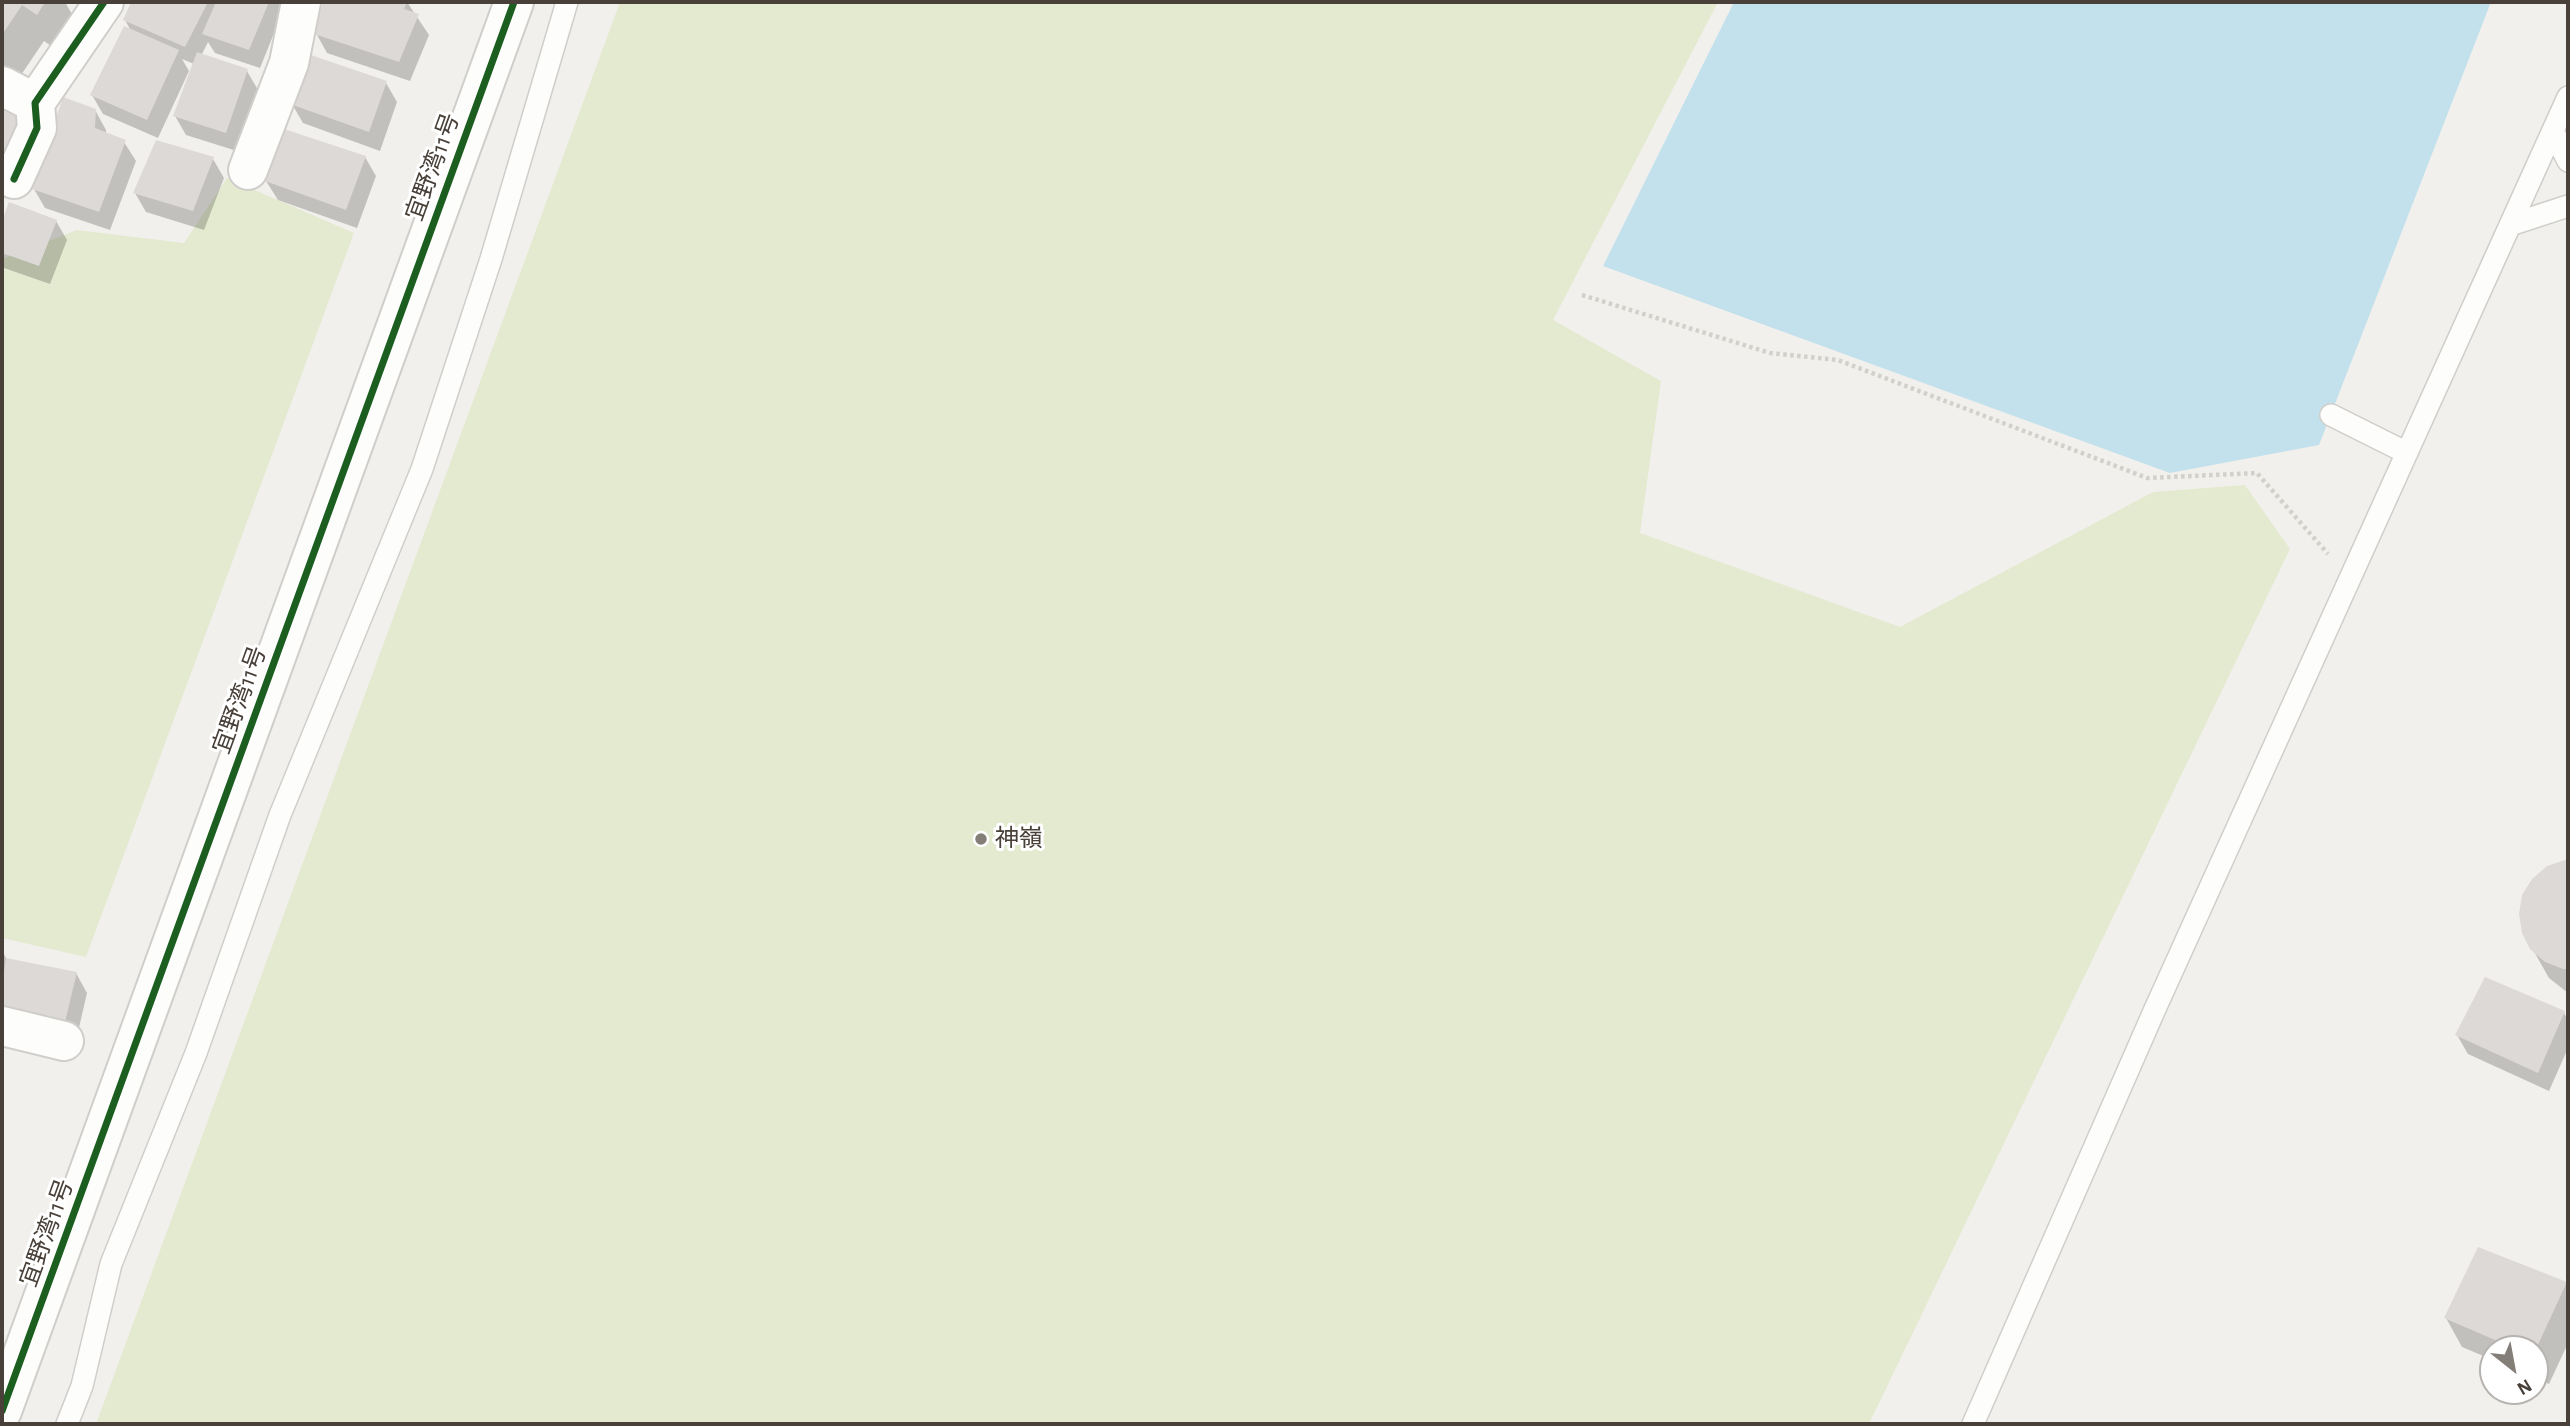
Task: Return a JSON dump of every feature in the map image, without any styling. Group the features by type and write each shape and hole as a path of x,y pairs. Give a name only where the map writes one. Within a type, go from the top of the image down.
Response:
{"street":[{"path":"14,180 37,128 18,94 104,2"},
{"path":"248,170 289,63 301,2"},
{"name":"宜野湾11号","path":"2,1411 509,3"},
{"path":"2,1026 64,1041"}],"lane":[{"path":"67,1424 82,1386 111,1264 196,1053 280,815 422,470 491,259 568,2"},
{"path":"1973,1424 2161,996 2568,97"},
{"path":"2553,131 2568,161"},
{"path":"2510,225 2568,206"},
{"path":"2331,415 2407,453"}],"path":[{"path":"1581,295 1770,353 1838,360 2147,478 2257,473 2350,579"}],"green space":[{"path":"620,2 1718,2 1553,320 1661,381 1640,533 1900,627 2153,492 2245,485 2290,549 1869,1424 96,1424"},
{"path":"227,178 354,233 86,957 2,938 2,259 77,230 184,243"}],"water":[{"path":"1734,2 2491,2 2319,445 2170,473 1603,266"}],"building":[{"path":"2,2 45,2 37,15 22,5 2,35"},
{"path":"131,2 208,2 185,47 123,20"},
{"path":"216,2 269,2 249,50 202,34"},
{"path":"323,2 407,2 404,9 419,14 399,62 314,34"},
{"path":"124,26 179,50 147,120 90,95"},
{"path":"197,52 248,69 226,133 173,116"},
{"path":"308,54 387,81 369,132 290,104"},
{"path":"63,97 96,109 95,128 126,140 99,212 32,189"},
{"path":"2,108 18,118 18,130 2,153"},
{"path":"284,129 366,156 346,210 265,181"},
{"path":"156,140 214,157 193,211 133,193"},
{"path":"9,202 57,220 39,266 2,253 2,221"},
{"path":"2568,859 2568,969 2563,969 2545,962 2530,949 2522,933 2519,914 2522,895 2532,879 2547,866"},
{"path":"6,958 77,972 64,1026 2,1012"},
{"path":"2485,977 2565,1011 2538,1073 2455,1035"},
{"path":"2478,1247 2567,1282 2542,1335 2483,1335 2444,1318"}],"cycle path":[{"path":"14,179 37,128 35,103 104,2"},
{"path":"2,1411 514,2"}],"place":[{"name":"神嶺","path":"981,839"}]}
